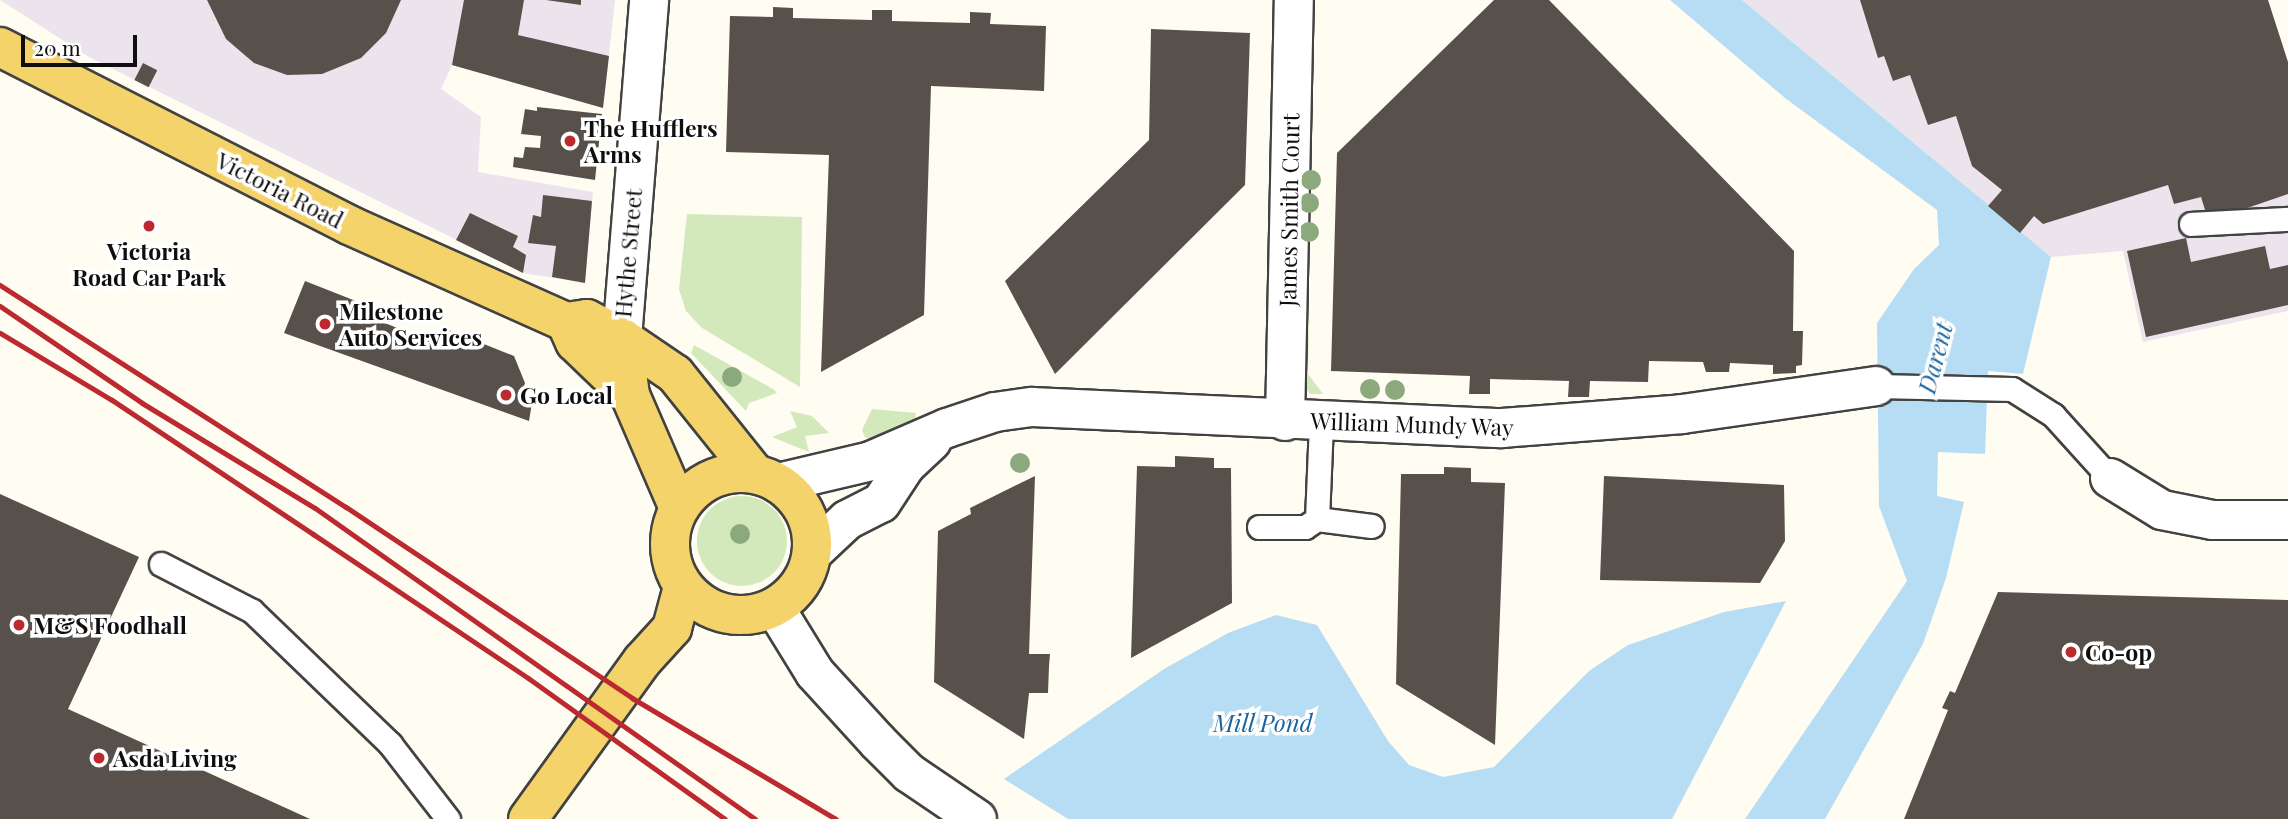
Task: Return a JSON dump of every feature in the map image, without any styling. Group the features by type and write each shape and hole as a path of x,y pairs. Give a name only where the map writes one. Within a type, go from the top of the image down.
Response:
{"main road":[{"name":"Victoria Road","path":"0,47 349,225 566,322 587,319 622,338 675,373 766,478 801,506 811,529 812,554"},
{"path":"566,322 575,342 629,395"},
{"path":"622,338 629,395 679,508"},
{"path":"766,478 721,475 699,486 679,508 669,549 683,587 715,612 739,616 775,608 797,590 812,554"},
{"path":"528,819 642,661 672,628 683,587"}],"street":[{"name":"Hythe Street","path":"622,338 649,0"},
{"name":"James Smith Court","path":"1294,0 1303,421"},
{"name":"William Mundy Way","path":"766,478 871,461 947,428 995,412 1032,407 1502,428 1594,424 1877,386"},
{"name":"William Mundy Way","path":"812,554 847,520 881,503 906,465 947,428"},
{"path":"2110,478 2162,510 2212,520 2288,520"},
{"path":"775,608 815,673 878,742 909,773 977,819"}],"lane":[{"path":"2191,224 2288,219"},
{"path":"1877,386 2012,389 2053,415 2110,478"},
{"path":"1303,421 1317,519"},
{"path":"1259,527 1306,527 1317,519 1372,526"},
{"path":"161,564 252,611 390,744 448,819"}],"shaded area":[{"path":"0,0 615,0 603,108 452,65 441,89 481,117 478,172 593,192 585,283 523,273 89,57"},
{"path":"1742,0 2268,0 2288,62 2288,311 2143,342 2123,251 2051,257"}],"green space":[{"path":"687,214 802,217 800,387 702,328 686,311 679,289"},
{"path":"1309,312 1308,374 1323,394 1310,394 1303,384"},
{"path":"694,345 777,393 749,403 746,411 691,353"},
{"path":"872,409 916,413 914,424 873,440 865,437 862,430"},
{"path":"790,411 812,416 829,433 805,436 809,452 772,437 797,427"},
{"path":"742,496 759,499 774,509 784,524 787,541 784,558 774,573 759,583 742,586 725,583 710,573 700,558 697,541 700,524 710,509 725,499"}],"water":[{"name":"Darent","path":"1670,0 1742,0 2051,257 2023,374 1988,371 1985,454 1938,452 1937,496 1964,502 1946,578 1923,644 1825,819 1745,819 1907,581 1879,506 1877,323 1914,269 1939,245 1937,210 1785,98"},
{"name":"Mill Pond","path":"1786,601 1672,819 1068,819 1004,779 1164,669 1228,633 1276,615 1317,625 1388,741 1409,765 1443,777 1494,767 1589,671 1628,645 1724,612"}],"building":[{"path":"207,0 401,0 386,33 361,58 322,74 287,75 254,63 226,39"},
{"path":"464,0 524,0 518,35 609,56 603,108 452,65"},
{"path":"546,0 581,0 581,5"},
{"path":"1494,0 1549,0 1794,251 1793,331 1803,331 1802,365 1796,366 1796,373 1773,374 1773,365 1730,363 1729,372 1706,372 1703,362 1649,361 1648,382 1590,381 1589,397 1568,397 1569,381 1490,379 1490,394 1469,394 1470,376 1331,371 1337,153"},
{"path":"1860,0 2268,0 2288,62 2288,194 2221,217 2219,209 2206,213 2201,197 2174,204 2168,185 2043,224 2034,216 2020,233 1988,206 2002,190 1972,166 1956,116 1928,125 1910,75 1893,81 1884,56 1878,58"},
{"path":"773,7 793,8 793,18 872,20 872,10 892,10 892,21 970,23 970,12 991,13 990,24 1046,26 1044,91 931,86 924,315 821,372 829,155 726,152 730,16 773,17"},
{"path":"1151,29 1250,33 1245,185 1055,374 1005,281 1149,140"},
{"path":"143,63 157,70 149,87 134,80"},
{"name":"The Hufflers Arms","path":"537,107 602,114 595,180 513,167 514,157 523,158 525,147 540,148 541,136 521,134 525,109 537,111"},
{"path":"543,195 592,201 585,283 552,277 556,246 528,243 533,215 541,217"},
{"path":"470,213 518,236 513,247 526,255 523,273 456,240"},
{"path":"2186,238 2191,262 2265,246 2270,269 2288,265 2288,305 2146,337 2127,251"},
{"path":"305,281 371,307 367,316 438,344 444,328 514,356 525,383 522,393 533,397 529,421 284,333"},
{"path":"1175,456 1214,458 1214,468 1231,468 1232,603 1131,658 1137,466 1175,467"},
{"path":"1444,467 1471,468 1471,482 1505,483 1495,745 1396,684 1401,474 1444,474"},
{"path":"1035,476 1029,654 1050,654 1048,693 1029,693 1024,739 934,682 938,531 971,514 970,508"},
{"path":"1604,476 1784,485 1785,541 1760,583 1600,580"},
{"path":"0,494 139,557 68,709 310,819 0,819"},
{"path":"1998,592 2288,600 2288,819 1904,819 1948,710 1942,708 1950,691 1955,693"}],"railway":[{"path":"0,285 346,507 632,698 836,819"},
{"path":"0,306 142,403 315,508 755,819"},
{"path":"0,333 112,400 528,678 725,819"}],"place":[{"name":"The Hufflers Arms","path":"570,141"},
{"name":"Victoria Road Car Park","path":"149,226"},
{"name":"Milestone Auto Services","path":"325,324"},
{"name":"Go Local","path":"506,395"},
{"name":"M&S Foodhall","path":"19,625"},
{"name":"Co-op","path":"2071,652"},
{"name":"Asda Living","path":"99,758"}]}
